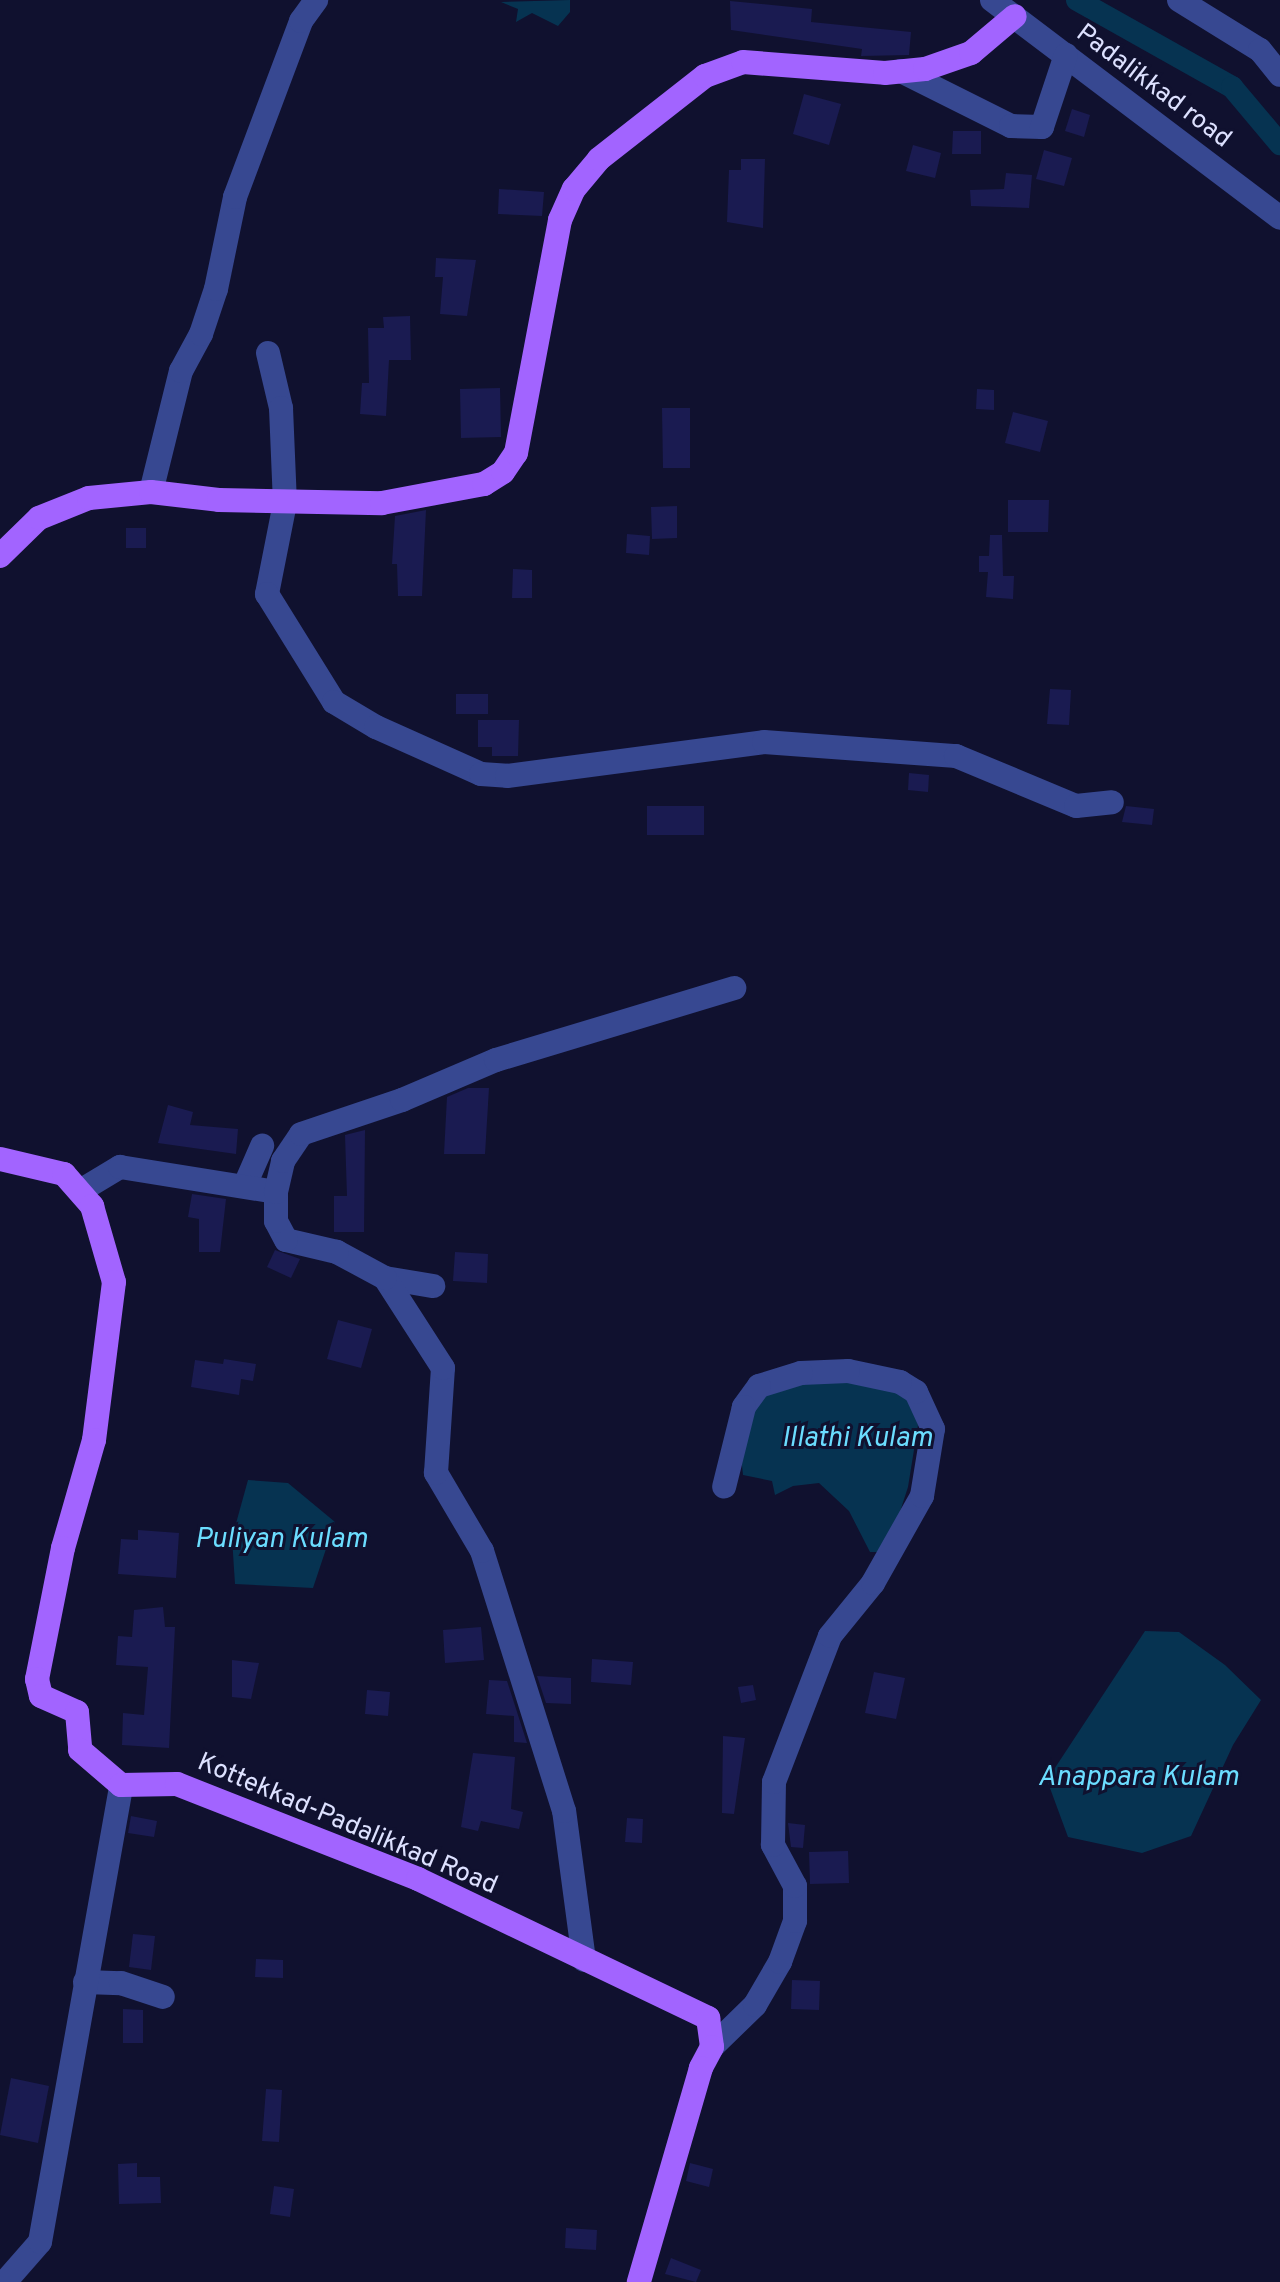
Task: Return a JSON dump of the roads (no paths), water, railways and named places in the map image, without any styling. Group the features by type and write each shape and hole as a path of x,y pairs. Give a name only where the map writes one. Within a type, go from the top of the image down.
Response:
{"main road":[{"path":"0,556 28,527 63,505 151,492 285,503 407,501 484,484 503,472 526,422 551,252 574,189 599,159 705,76 743,62 901,71 971,53 1015,16"},
{"path":"0,1159 64,1174 80,1191 92,1206 114,1282 94,1440 63,1548 37,1687 41,1696 77,1712 80,1750 121,1785"},
{"name":"Kottekkad-Padalikkad Road","path":"121,1785 177,1784 418,1879 708,2018 712,2047"},
{"path":"639,2282 701,2068 712,2047"}],"street":[{"path":"151,492 181,371 201,334 216,289 235,197 301,21 316,0"},
{"name":"Padalikkad road","path":"992,0 1280,218"},
{"path":"1179,0 1260,50 1280,75"},
{"path":"901,71 1011,126 1042,127 1066,55"},
{"path":"268,353 281,408 285,503 267,594 334,702 481,774 507,776 764,742 956,756 1076,806 1112,802"},
{"path":"433,1286 385,1278 337,1252 286,1240 276,1221 276,1192 283,1161 301,1134 402,1100 496,1060 734,988"},
{"path":"245,1185 262,1146"},
{"path":"80,1191 120,1167 276,1192"},
{"path":"385,1278 443,1368 436,1473 482,1551 564,1811 584,1960"},
{"path":"712,2047 755,2005 780,1962 795,1921 795,1886 773,1845 774,1782 830,1636 873,1583 922,1496 933,1429 916,1392 900,1382 848,1371 801,1373 759,1386 744,1407 724,1487"},
{"path":"5,2282 40,2242 121,1785"},
{"path":"85,1982 121,1983 163,1997"}],"water":[{"path":"570,0 570,12 558,26 532,13 516,22 518,9 501,2"},
{"name":"Illathi Kulam","path":"818,1381 906,1384 918,1425 908,1487 887,1552 870,1552 849,1511 819,1483 793,1486 775,1495 772,1481 743,1475 741,1456 760,1391"},
{"name":"Puliyan Kulam","path":"248,1480 288,1483 335,1522 313,1588 235,1584 232,1538"},
{"name":"Anappara Kulam","path":"1145,1631 1179,1632 1225,1665 1261,1700 1233,1745 1191,1836 1142,1853 1068,1837 1047,1780"}],"waterway":[{"path":"1077,0 1232,87 1280,144"}]}
